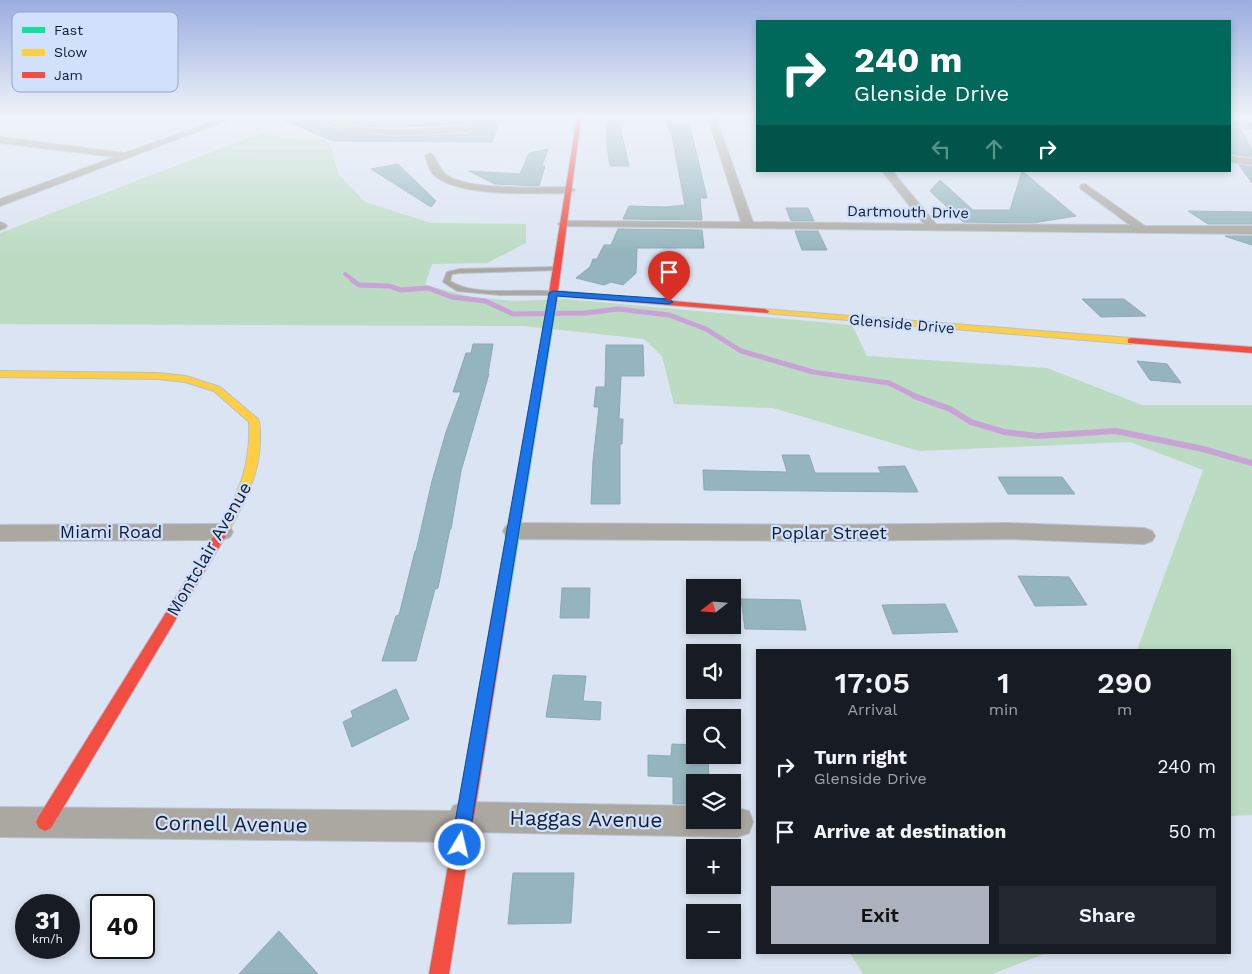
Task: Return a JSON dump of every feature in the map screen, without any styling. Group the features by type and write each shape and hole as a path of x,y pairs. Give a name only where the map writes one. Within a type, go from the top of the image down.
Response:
{"street":[{"path":"0,203 107,163"},
{"path":"433,163 436,172 456,184 492,188 570,190"},
{"path":"439,974 463,822 514,531 573,163"},
{"path":"727,163 748,225"},
{"path":"888,172 933,227"},
{"path":"1084,187 1142,229"},
{"name":"Dartmouth Drive","path":"564,224 1252,230"},
{"name":"Glenside Drive","path":"553,293 856,320 1252,350"},
{"name":"Montclair Avenue","path":"0,374 158,376 186,379 217,389 254,421 257,447 251,477 239,504 45,822"},
{"name":"Poplar Street","path":"514,531 822,533 1009,531 1144,536"},
{"name":"Miami Road","path":"0,533 222,532"},
{"name":"Cornell Avenue","path":"0,822 463,822"},
{"name":"Haggas Avenue","path":"463,822 686,822"}],"lane":[{"path":"553,293 500,293 457,289 446,282 449,273 460,271 557,269"}],"green space":[{"path":"182,163 336,163 338,174 365,202 431,223 526,224 526,243 487,263 432,264 425,285 472,297 515,301 565,299 852,325 867,356 1047,368 1142,405 1252,405 1252,815 1231,816 1231,649 1137,649 1203,470 1130,442 919,451 773,408 674,404 662,356 644,339 524,326 0,324 0,233"},
{"path":"851,954 1044,954 992,974 863,974"}],"building":[{"path":"525,163 543,163 542,166 545,166 539,186 495,184 469,171 520,174"},
{"path":"610,163 628,163 629,166 610,166"},
{"path":"677,163 699,163 707,198 700,198 702,220 623,219 629,206 666,207 685,205"},
{"path":"398,164 436,201 431,207 371,169"},
{"path":"1239,165 1252,167 1252,183"},
{"path":"1023,172 1076,216 1033,223 963,222 930,191 940,180 973,210 1010,210"},
{"path":"786,208 808,208 814,221 791,221"},
{"path":"1188,211 1252,212 1252,224 1208,224"},
{"path":"618,229 702,230 704,248 637,248 636,273 623,285 611,282 604,285 576,278 590,267 593,259 597,259 604,245 611,245"},
{"path":"795,231 818,231 827,250 802,250"},
{"path":"1225,236 1252,236 1252,245 1227,237"},
{"path":"1082,299 1124,299 1146,316 1101,317"},
{"path":"473,344 493,344 489,374 461,471 438,588 435,589 416,661 382,661 396,616 399,615 432,481 446,432 461,392 453,392 466,353 471,353"},
{"path":"606,345 643,345 644,376 621,376 619,419 623,419 622,444 620,444 620,504 591,504 593,461 599,407 594,407 596,387 605,387"},
{"path":"1137,361 1167,364 1181,383 1150,380"},
{"path":"782,455 809,455 815,473 881,473 878,467 905,466 918,492 704,490 703,470 787,472"},
{"path":"998,477 1062,477 1075,494 1008,494"},
{"path":"1018,576 1069,577 1087,605 1035,606"},
{"path":"562,588 590,588 589,618 560,618"},
{"path":"741,599 800,600 806,630 745,629"},
{"path":"945,604 958,632 893,634 882,605"},
{"path":"553,675 586,676 583,701 601,702 600,720 546,717"},
{"path":"396,689 409,719 352,747 343,722 353,717 351,711"},
{"path":"672,744 686,745 686,764 708,764 709,774 686,774 686,804 673,804 673,777 648,776 648,755 671,756"},
{"path":"513,873 574,873 571,923 508,924"},
{"path":"279,931 318,974 239,974"}],"waterway":[{"path":"345,274 354,281"},
{"path":"352,280 359,285 389,286 401,290 428,288 452,297 485,301 513,314 585,313 618,309 669,315 706,329 741,351 813,372 889,383 917,397"},
{"path":"914,396 950,409 971,422 1004,432 1037,436 1116,431 1203,449 1252,463"}],"traffic: fast":[{"path":"500,610 552,306"}],"traffic: slow":[{"path":"765,311 1131,341"},
{"path":"0,374 158,376 186,379 217,389 254,421 255,437 249,478 239,503 224,529"}],"traffic: jam":[{"path":"552,306 572,163"},
{"path":"553,293 765,311"},
{"path":"1131,341 1252,350"},
{"path":"45,822 224,529"},
{"path":"439,974 500,610"}],"route":[{"path":"460,845 553,293 669,302"}]}
